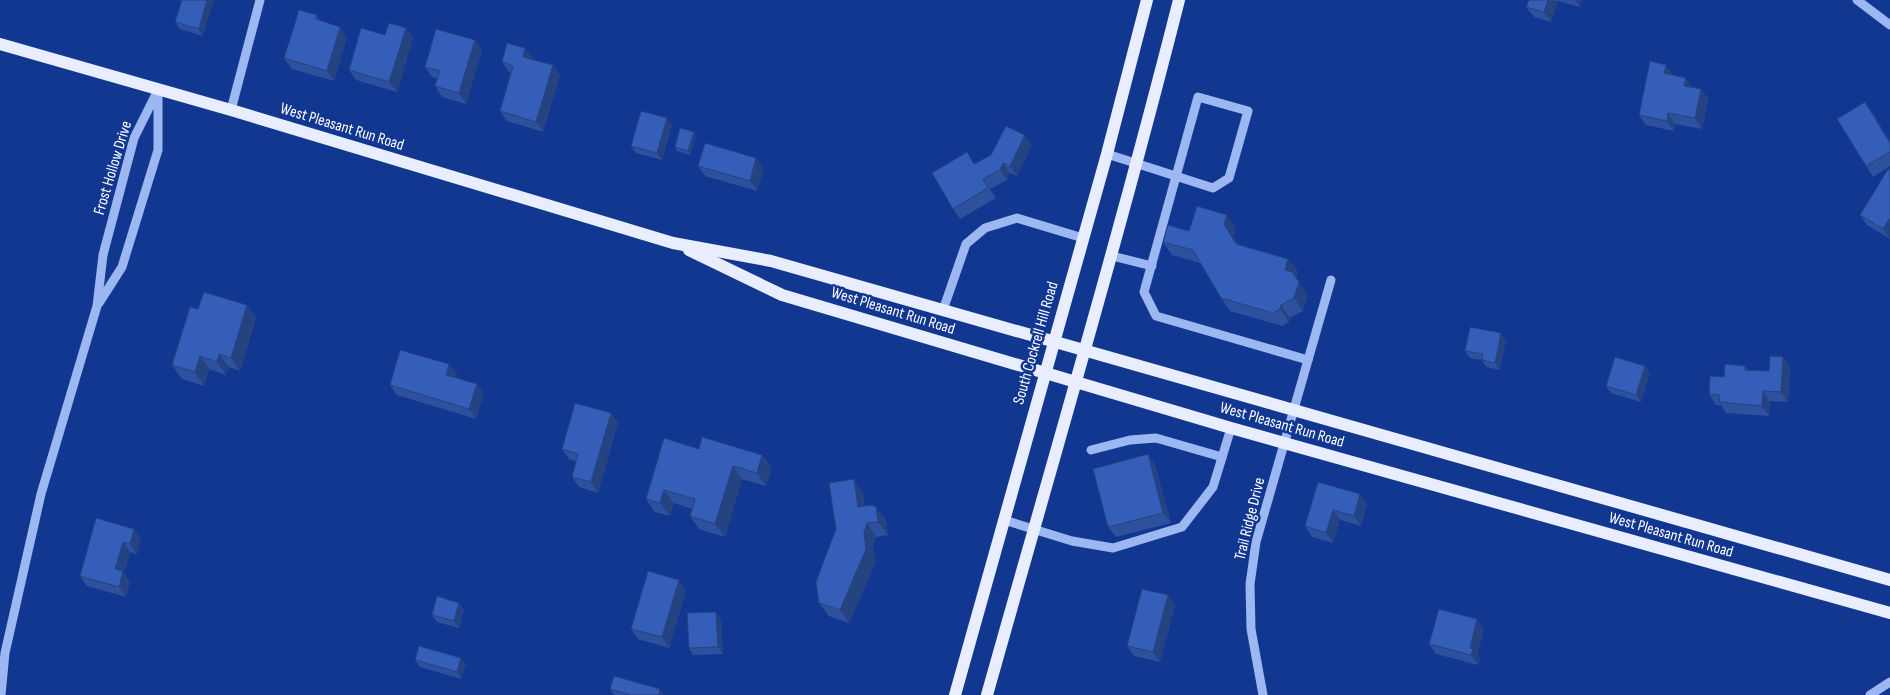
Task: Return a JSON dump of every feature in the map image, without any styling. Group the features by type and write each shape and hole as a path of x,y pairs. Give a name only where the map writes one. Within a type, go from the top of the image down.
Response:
{"main road":[{"name":"South Cockrell Hill Road","path":"955,695 1107,154 1147,0"},
{"path":"987,695 1112,256 1179,0"},
{"name":"West Pleasant Run Road","path":"0,44 231,110 674,243 771,261 1890,580"},
{"name":"West Pleasant Run Road","path":"674,243 782,295 1231,428 1890,613"}],"street":[{"path":"231,110 260,0"},
{"path":"1857,0 1890,25"},
{"name":"Frost Hollow Drive","path":"97,306 122,267 158,150 158,90"},
{"name":"Frost Hollow Drive","path":"0,695 5,653 40,494 97,306 103,256 134,138 158,90"},
{"path":"1107,154 1176,177 1213,188 1229,178 1248,110 1198,97 1176,177 1152,266 1144,292 1156,316 1308,360"},
{"path":"943,310 966,244 985,228 1017,218 1083,238"},
{"path":"1112,256 1152,266"},
{"name":"Trail Ridge Drive","path":"1263,695 1251,629 1250,584 1256,542 1331,280"},
{"path":"1004,520 1072,541 1113,548 1182,527 1213,487 1231,428"},
{"path":"1091,450 1130,440 1156,438 1222,457"},
{"path":"1870,695 1890,682"}],"building":[{"path":"182,0 207,0 199,29 175,22"},
{"path":"1529,0 1548,0 1544,12 1526,7"},
{"path":"299,10 317,15 316,19 340,27 327,71 284,58"},
{"path":"389,23 406,28 389,82 349,70 361,28 385,35"},
{"path":"436,29 475,40 459,93 435,86 440,71 425,67"},
{"path":"507,43 525,48 523,57 553,65 536,122 500,111 513,66 502,62"},
{"path":"1650,61 1666,65 1664,73 1686,78 1684,86 1701,89 1695,118 1668,113 1667,121 1639,115"},
{"path":"1865,102 1890,143 1890,152 1866,166 1837,119"},
{"path":"641,111 667,118 657,153 631,146"},
{"path":"1006,126 1025,135 1010,166 1003,163 1000,170 983,179 988,188 953,209 932,173 967,152 974,164 991,155"},
{"path":"680,128 694,132 688,151 675,147"},
{"path":"705,143 756,158 750,181 698,166"},
{"path":"1888,169 1890,170 1890,220 1883,229 1860,215"},
{"path":"1197,206 1227,215 1224,224 1236,244 1288,259 1285,270 1292,272 1299,282 1294,298 1281,305 1280,309 1273,313 1221,298 1193,250 1163,242 1168,225 1189,231"},
{"path":"204,292 247,305 231,358 219,354 217,362 200,356 195,372 172,365 190,307 198,309"},
{"path":"1470,327 1501,333 1495,363 1482,360 1483,354 1465,351"},
{"path":"400,350 449,364 446,375 477,384 469,409 390,385"},
{"path":"1770,356 1783,357 1781,392 1763,391 1762,406 1719,402 1720,395 1709,394 1710,376 1724,377 1725,364 1745,366 1745,370 1769,371"},
{"path":"1615,357 1645,366 1636,395 1606,386"},
{"path":"575,403 611,413 591,482 572,477 578,454 562,449"},
{"path":"702,437 762,455 757,473 733,466 715,524 690,516 695,499 664,490 660,503 646,499 664,438 699,449"},
{"path":"1148,454 1163,513 1108,527 1093,469"},
{"path":"854,479 858,507 872,505 876,507 878,522 867,523 864,533 866,549 840,610 819,603 816,582 836,529 829,483"},
{"path":"1318,482 1360,494 1354,516 1333,510 1326,533 1305,526"},
{"path":"96,518 134,529 130,544 123,542 115,569 123,571 119,587 80,576"},
{"path":"648,571 679,580 662,637 631,629"},
{"path":"1142,589 1168,595 1153,652 1127,646"},
{"path":"437,596 459,603 454,621 432,615"},
{"path":"1439,609 1477,619 1470,648 1473,649 1471,655 1429,644"},
{"path":"716,612 718,647 689,648 687,613"},
{"path":"419,646 461,658 457,672 415,660"},
{"path":"614,676 660,689 659,695 630,695 610,689"}]}
